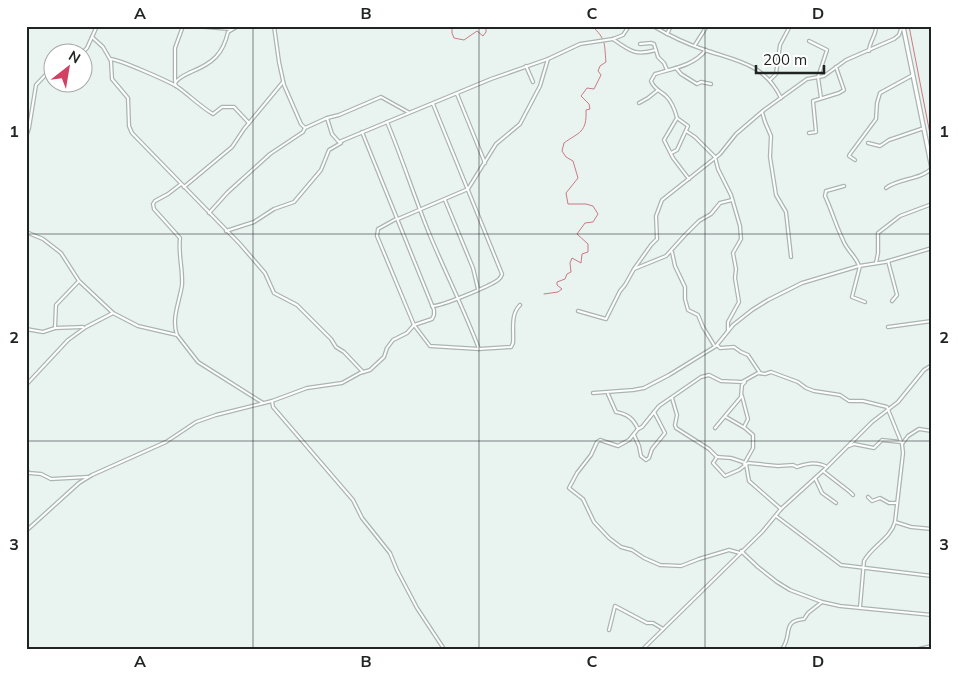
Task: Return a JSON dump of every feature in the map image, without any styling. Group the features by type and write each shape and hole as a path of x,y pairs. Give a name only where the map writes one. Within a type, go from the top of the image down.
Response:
{"main road":[{"path":"902,26 932,169"}],"street":[{"path":"89,42 97,26"},
{"path":"176,86 174,48 183,26"},
{"path":"194,26 228,28 238,26"},
{"path":"274,26 283,81 290,102 305,128"},
{"path":"226,231 254,222 274,209 294,202 321,170 329,150 343,141 409,112 548,59 580,44 613,39 623,34 629,26"},
{"path":"653,26 694,46 749,65 770,80 781,98"},
{"path":"667,34 671,26"},
{"path":"694,46 707,26"},
{"path":"770,80 776,74 780,45 790,26"},
{"path":"869,51 876,26"},
{"path":"578,311 606,318 620,291 651,245 658,239 656,216 660,202 715,157 736,134 807,79 827,74 846,60 894,39 899,35 902,26"},
{"path":"176,81 181,76 203,67 214,59 222,50 228,28"},
{"path":"92,37 103,46 110,59 112,79 128,98 132,133 265,272 274,293 298,305 331,339 336,347 344,352 363,372"},
{"path":"613,39 625,48 638,54 656,50"},
{"path":"809,40 827,50 818,77 821,98"},
{"path":"640,44 652,43 658,57 664,63 667,70"},
{"path":"670,154 676,150 688,125 677,118 669,100 651,82 654,76 696,60 706,50"},
{"path":"110,59 130,65 137,70 176,86 213,114 222,107 234,106 248,123"},
{"path":"520,305 515,310 513,316 512,347 479,349 432,347 428,345 414,325 377,234 380,227 468,189 496,144 520,124 540,86 548,59"},
{"path":"526,66 533,82"},
{"path":"809,133 816,132 813,101 844,90 836,67"},
{"path":"676,68 680,74 697,84 701,82 711,84"},
{"path":"855,160 849,156 876,118 880,93 913,76"},
{"path":"26,137 36,85 42,79"},
{"path":"184,187 232,147 248,123 283,81"},
{"path":"639,103 658,90"},
{"path":"778,92 784,95"},
{"path":"456,93 485,163"},
{"path":"209,213 262,160 303,132 305,128 381,97 409,112"},
{"path":"432,306 439,306 499,280 502,274 433,103"},
{"path":"762,112 771,136 770,166 776,195 786,212 791,258"},
{"path":"327,118 335,139 343,141"},
{"path":"677,118 664,140 670,154 689,179"},
{"path":"387,122 428,232 479,349"},
{"path":"868,143 880,146 889,140 924,128"},
{"path":"686,131 696,137 715,157 718,169 730,192 740,226 741,241 733,254 738,302 728,322 728,332"},
{"path":"26,531 88,477 166,442 209,417 272,401 307,388 342,383 370,370 382,359 392,341 407,333 414,325 432,319 435,313 362,132"},
{"path":"886,188 895,182 926,173 932,169"},
{"path":"181,183 153,204 154,209 180,238 179,253 182,286 175,316 177,335 198,362 264,403 272,406 353,500 362,518 390,553 417,608 444,649"},
{"path":"844,186 829,190 825,196 843,241 849,252 856,258 859,266 852,298 865,302"},
{"path":"446,200 473,268 478,289"},
{"path":"634,270 661,259 699,221 711,214 720,203 732,200"},
{"path":"876,263 878,233 900,216 932,204"},
{"path":"26,232 43,239 63,254 79,281 113,313 138,326 177,335"},
{"path":"593,393 644,388 669,375 716,345 752,310 768,300 806,282 859,266 888,261 932,248"},
{"path":"672,250 671,254 675,266 685,287 685,299 688,310 698,316 703,327 716,345 720,348 736,348 747,354 760,373"},
{"path":"888,261 897,293 897,297 892,301"},
{"path":"55,328 56,305 79,281"},
{"path":"26,385 68,340 86,327 113,313"},
{"path":"888,327 932,320"},
{"path":"26,329 43,332 55,328 86,327"},
{"path":"172,333 175,330"},
{"path":"642,649 698,596 781,509 888,408 898,402 924,370 932,364"},
{"path":"888,408 863,401 849,401 840,396 814,391 774,372 760,373 742,382 721,380 711,375 706,375 692,382 672,398 662,403 627,442 618,446 600,440 597,442 569,488 583,499 600,530 618,546 632,550 660,565 681,566 729,550 741,552 777,582 790,590 822,602 840,606 932,615"},
{"path":"744,427 748,419 742,394 742,385 747,380"},
{"path":"608,394 616,412 627,414 638,429"},
{"path":"715,428 726,417 742,394"},
{"path":"672,398 678,415 676,428 717,456 746,463 778,466 793,464 796,467 814,463 827,467"},
{"path":"272,401 272,406"},
{"path":"860,607 863,568 866,558 892,531 895,522 901,476 901,443 888,408"},
{"path":"634,435 641,456 646,460 649,458 652,449 665,434 654,412"},
{"path":"717,456 713,463 725,476 746,463 754,444 753,435 744,427 726,417"},
{"path":"901,443 919,429 932,431"},
{"path":"849,446 856,444 873,448 882,440 901,443"},
{"path":"746,463 749,481 781,509"},
{"path":"26,469 28,473 41,474 51,478 88,477"},
{"path":"823,471 853,496"},
{"path":"815,478 822,493 836,503"},
{"path":"868,497 872,501 880,498 889,503 897,503"},
{"path":"776,516 841,565 932,576"},
{"path":"895,522 911,527 932,528"},
{"path":"782,649 791,624 797,619 804,618 822,602"},
{"path":"609,630 615,606 646,623 655,624 663,629"},
{"path":"918,649 932,646"}],"waterway":[{"path":"452,26 454,38 464,40 477,31 483,36 486,32 486,26"},
{"path":"544,294 558,292 562,289 557,285 557,282 565,279 567,274 571,272 570,263 572,258 581,263 582,254 588,252 588,244 577,234 585,223 593,222 598,214 593,206 568,204 566,193 578,178 573,161 566,157 562,151 564,143 578,134 583,128 586,110 590,109 589,104 581,96 587,88 594,89 601,75 598,71 600,66 606,62 605,46 592,26"},
{"path":"909,26 932,144"}]}
